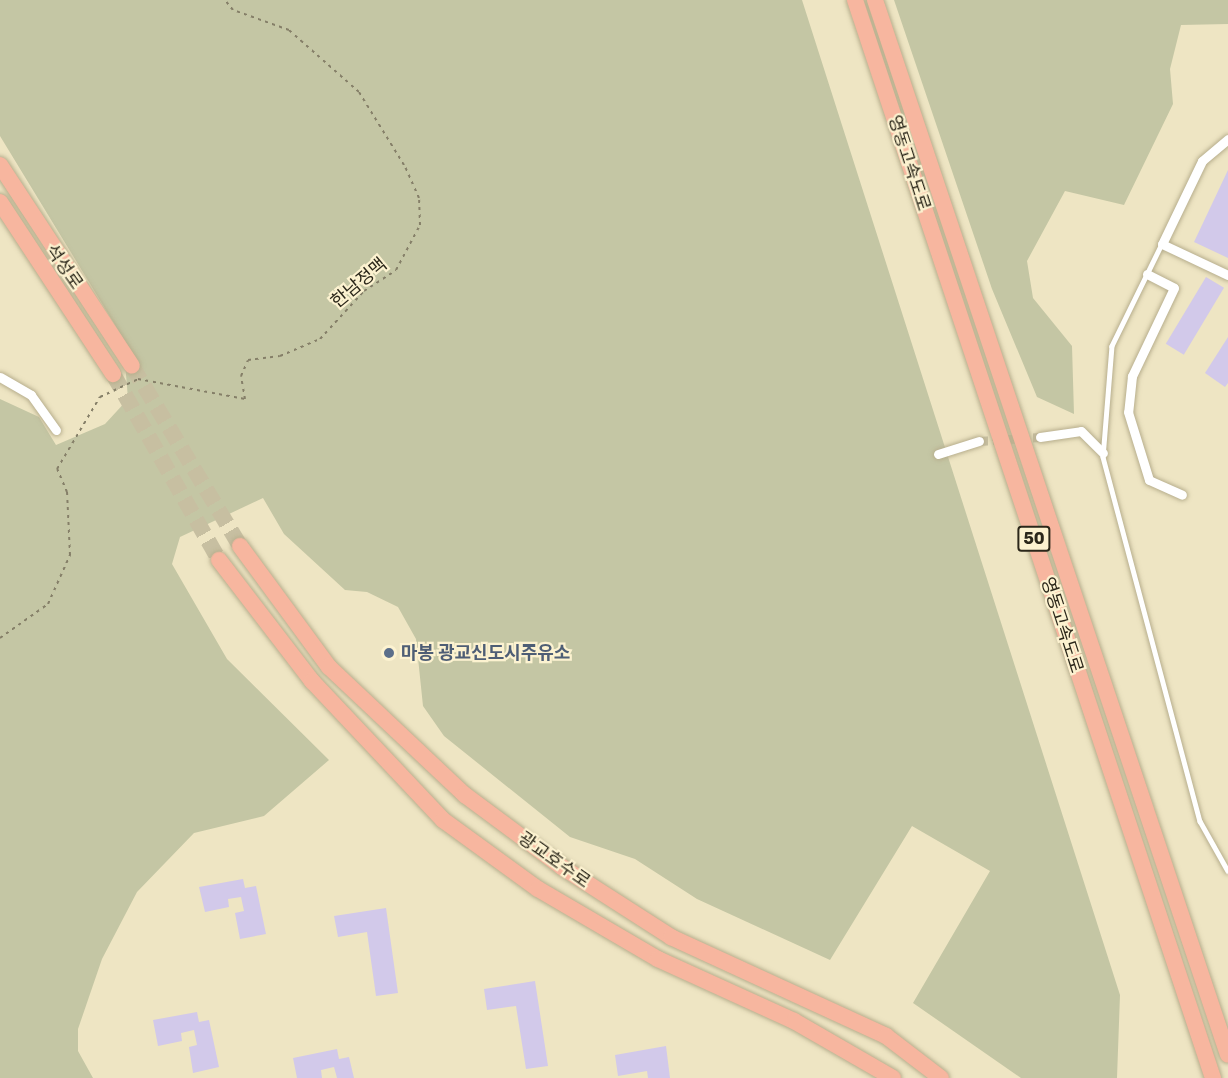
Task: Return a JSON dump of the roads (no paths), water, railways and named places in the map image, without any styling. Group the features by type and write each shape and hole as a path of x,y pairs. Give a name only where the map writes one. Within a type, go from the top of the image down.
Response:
{"highway":[{"name":"영동고속도로","path":"855,0 1213,1078"},
{"name":"영동고속도로","path":"875,0 1228,1054"},
{"name":"석성로","path":"0,165 132,366"},
{"name":"석성로","path":"0,202 113,374"},
{"name":"광교호수로","path":"240,546 329,667 465,795 562,867 671,936 834,1009 886,1036 936,1074 951,1078"},
{"name":"광교호수로","path":"219,560 312,681 443,820 537,889 658,959 794,1021 893,1078"}],"street":[{"path":"1228,139 1202,161 1162,244 1228,275"},
{"path":"1147,274 1174,288 1132,375 1128,412 1149,480 1182,495"},
{"path":"0,377 31,396 56,430"},
{"path":"1040,437 1081,431 1103,453"},
{"path":"938,454 979,441"}],"lane":[{"path":"1162,244 1112,346 1103,453 1200,820 1228,871"}],"tunnel":[{"path":"132,366 240,546"},
{"path":"113,374 219,560"},
{"path":"979,441 1040,437"}],"place":[{"name":"마봉 광교신도시주유소","path":"389,653"}]}
